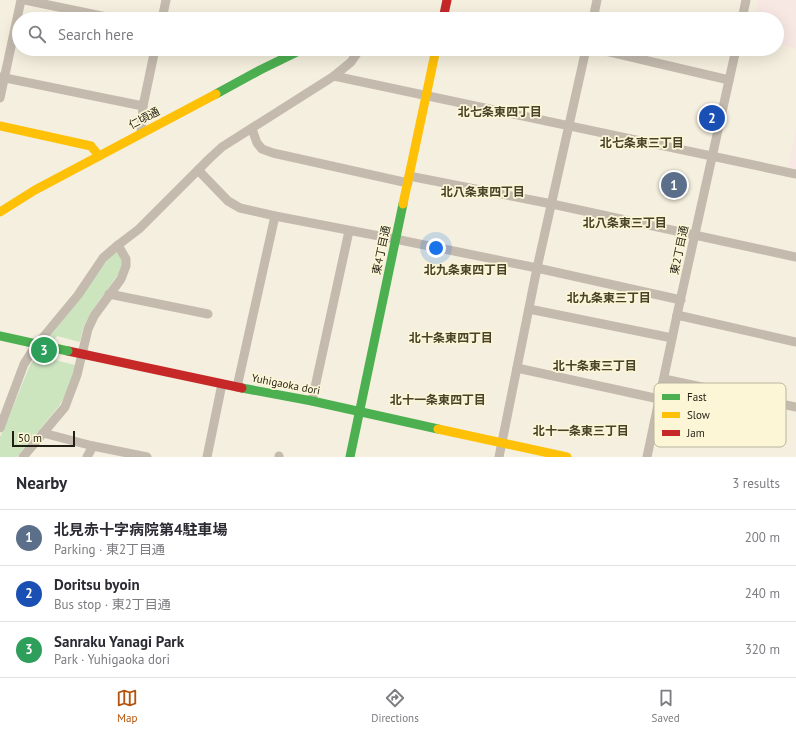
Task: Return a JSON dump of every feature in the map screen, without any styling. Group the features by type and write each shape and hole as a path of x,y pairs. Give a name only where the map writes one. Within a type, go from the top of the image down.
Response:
{"street":[{"path":"18,12 21,0"},
{"path":"25,0 82,12"},
{"path":"163,12 166,0"},
{"path":"442,12 447,0"},
{"path":"594,12 597,0"},
{"path":"743,12 746,0"},
{"path":"0,98 2,77 12,36"},
{"path":"141,133 143,106 154,56"},
{"name":"仁頃通","path":"0,212 35,190 289,56"},
{"path":"0,428 24,364 35,347 78,295 103,258 139,229 222,147 334,76 352,62 356,56"},
{"name":"東4丁目通","path":"350,457 434,56"},
{"path":"499,457 537,268 585,56"},
{"path":"627,56 729,80"},
{"name":"東2丁目通","path":"663,383 734,56"},
{"path":"334,76 796,174"},
{"path":"2,77 143,106"},
{"path":"0,126 91,146 99,156"},
{"path":"252,128 257,143 262,150 273,153 408,179 552,204 796,257"},
{"path":"198,170 228,201 240,208 537,268 681,300"},
{"path":"237,387 275,216"},
{"path":"312,402 349,231"},
{"path":"23,457 65,407 77,375 88,329 94,316 121,279 126,266 126,259 118,245"},
{"path":"109,294 208,314"},
{"path":"529,309 672,338"},
{"path":"677,316 796,342"},
{"name":"Yuhigaoka dori","path":"0,336 567,457"},
{"path":"517,368 654,397"},
{"path":"664,379 683,383"},
{"path":"207,457 222,384"},
{"path":"786,405 796,407"},
{"name":"東2丁目通","path":"647,457 654,423"},
{"path":"43,433 122,454 146,457"},
{"path":"87,457 93,446"}],"shaded area":[{"path":"758,0 796,0 796,49 784,46 784,12 755,12"},
{"path":"796,130 796,169 788,167"}],"green space":[{"path":"116,252 122,260 122,266 119,273 90,314 83,328 80,342 57,336 43,357 75,365 69,389 59,406 17,457 0,457 0,437 30,365 111,255"}],"traffic: fast":[{"path":"216,94 289,56"},
{"path":"350,457 403,204"},
{"path":"0,336 68,351"},
{"path":"242,388 312,401 438,429"}],"traffic: slow":[{"path":"403,204 435,56"},
{"path":"0,212 35,190 216,94"},
{"path":"0,126 91,146 99,156"},
{"path":"438,429 567,457"}],"traffic: jam":[{"path":"444,12 447,0"},
{"path":"68,351 242,388"}],"place":[{"name":"Doritsu byoin","path":"712,118"},
{"name":"北見赤十字病院第4駐車場","path":"674,185"},
{"name":"Sanraku Yanagi Park","path":"44,350"}],"district":[{"name":"北七条東四丁目","path":"500,111"},
{"name":"北七条東三丁目","path":"642,142"},
{"name":"北八条東四丁目","path":"483,191"},
{"name":"北八条東三丁目","path":"625,222"},
{"name":"北九条東四丁目","path":"466,269"},
{"name":"北九条東三丁目","path":"609,297"},
{"name":"北十条東四丁目","path":"451,337"},
{"name":"北十条東三丁目","path":"595,365"},
{"name":"北十一条東四丁目","path":"438,399"},
{"name":"北十一条東三丁目","path":"581,430"}]}
